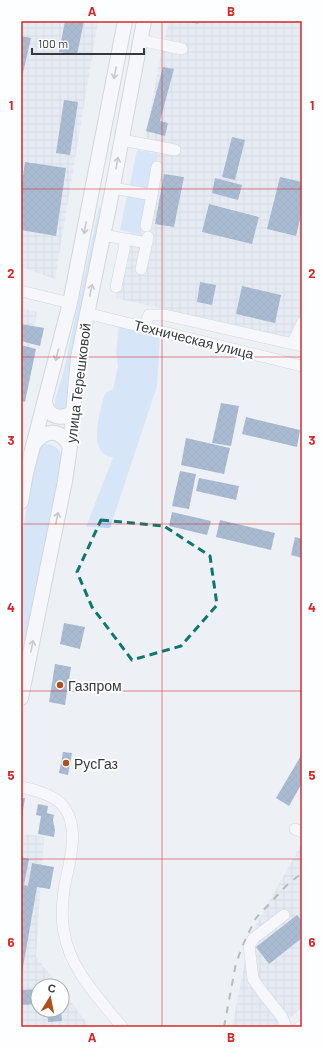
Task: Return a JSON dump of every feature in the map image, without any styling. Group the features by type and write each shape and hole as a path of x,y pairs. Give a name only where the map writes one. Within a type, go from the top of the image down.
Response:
{"main road":[{"name":"улица Терешковой","path":"21,502 34,444 70,303 125,21"},
{"name":"улица Терешковой","path":"21,698 70,447 78,358 86,313 109,207 144,21"},
{"path":"90,204 96,201 101,201 109,207"},
{"path":"45,403 50,413 56,416 68,416 73,412"},
{"path":"34,444 38,438 43,435 56,433 62,435 70,447"}],"street":[{"path":"140,40 182,49"},
{"path":"122,140 175,150"},
{"path":"141,269 157,167"},
{"path":"112,188 152,196"},
{"path":"103,235 126,240 147,235"},
{"path":"116,287 126,240"},
{"path":"21,291 70,303"},
{"name":"Техническая улица","path":"86,313 302,366"},
{"path":"144,327 149,315 165,315 297,345 302,323"},
{"path":"161,331 165,315"},
{"path":"21,787 47,795 60,803 66,809 69,816 73,831 62,911 64,932 69,952 78,971 122,1027"},
{"path":"284,914 253,939 249,946 253,979 282,1017 286,1027"}],"highlighted area":[{"path":"101,520 164,526 210,556 217,605 181,646 132,660 92,607 77,572"}],"shaded area":[{"path":"21,21 98,21 55,279 21,267"},
{"path":"169,21 302,21 302,340 116,298 160,59"},
{"path":"137,150 156,154 149,189 130,185"},
{"path":"127,195 146,199 139,234 120,230"},
{"path":"99,207 101,209 68,375 66,405 65,409 59,409 55,406 55,399 63,374"},
{"path":"21,308 37,312 21,402"},
{"path":"119,325 160,335 157,386 110,528 86,527 113,458 105,455 100,449 97,434 99,416 105,393 113,389 118,366 116,354"},
{"path":"45,444 56,447 62,456 21,664 21,539 37,454 40,448"},
{"path":"25,834 44,837 36,957 53,978 30,978 30,1018 70,1018 70,1001 90,1027 21,1027 21,853"},
{"path":"302,843 302,1008 278,1027 232,1027 250,936"}],"building":[{"path":"65,21 84,21 77,55 59,52"},
{"path":"186,21 199,21 198,24"},
{"path":"21,36 31,38 23,73 21,73"},
{"path":"163,67 174,69 160,121 168,123 165,136 146,131"},
{"path":"64,100 78,102 70,155 56,153"},
{"path":"232,137 245,140 235,180 222,177"},
{"path":"25,162 66,168 56,236 21,230 21,190"},
{"path":"164,174 184,177 174,227 155,224"},
{"path":"280,177 302,182 302,211 296,236 267,229"},
{"path":"215,178 242,185 238,200 212,193"},
{"path":"209,204 259,217 252,244 202,232"},
{"path":"200,282 216,285 212,305 197,302"},
{"path":"242,286 281,295 275,323 236,314"},
{"path":"21,324 44,328 40,346 21,341"},
{"path":"21,345 36,349 25,402 21,401"},
{"path":"221,403 239,406 231,446 212,443"},
{"path":"246,417 300,430 297,447 242,434"},
{"path":"186,438 230,448 224,474 181,465"},
{"path":"180,471 196,474 189,509 172,506"},
{"path":"199,478 239,486 236,500 196,491"},
{"path":"172,512 211,521 207,535 169,526"},
{"path":"220,520 275,533 271,550 216,537"},
{"path":"295,537 302,539 302,558 291,555"},
{"path":"64,623 85,627 80,649 60,644"},
{"name":"Газпром","path":"55,664 71,667 65,705 49,702"},
{"name":"РусГаз","path":"63,752 72,753 68,775 59,773"},
{"path":"302,754 302,783 289,806 276,798"},
{"path":"21,798 25,798 22,817 21,817"},
{"path":"38,804 48,806 47,813 54,815 54,837 38,834 41,816 36,815"},
{"path":"21,857 29,859 24,885 28,886 32,863 54,867 50,889 37,887 22,973"},
{"path":"297,915 302,921 302,938 269,964 256,947"},
{"path":"30,989 30,1004 21,1005 21,990"},
{"path":"48,1018 62,1018 62,1021 48,1022"}],"railway":[{"path":"224,1027 236,963 256,918 287,885 302,873"}],"place":[{"name":"Газпром","path":"60,685"},
{"name":"РусГаз","path":"66,763"}]}
